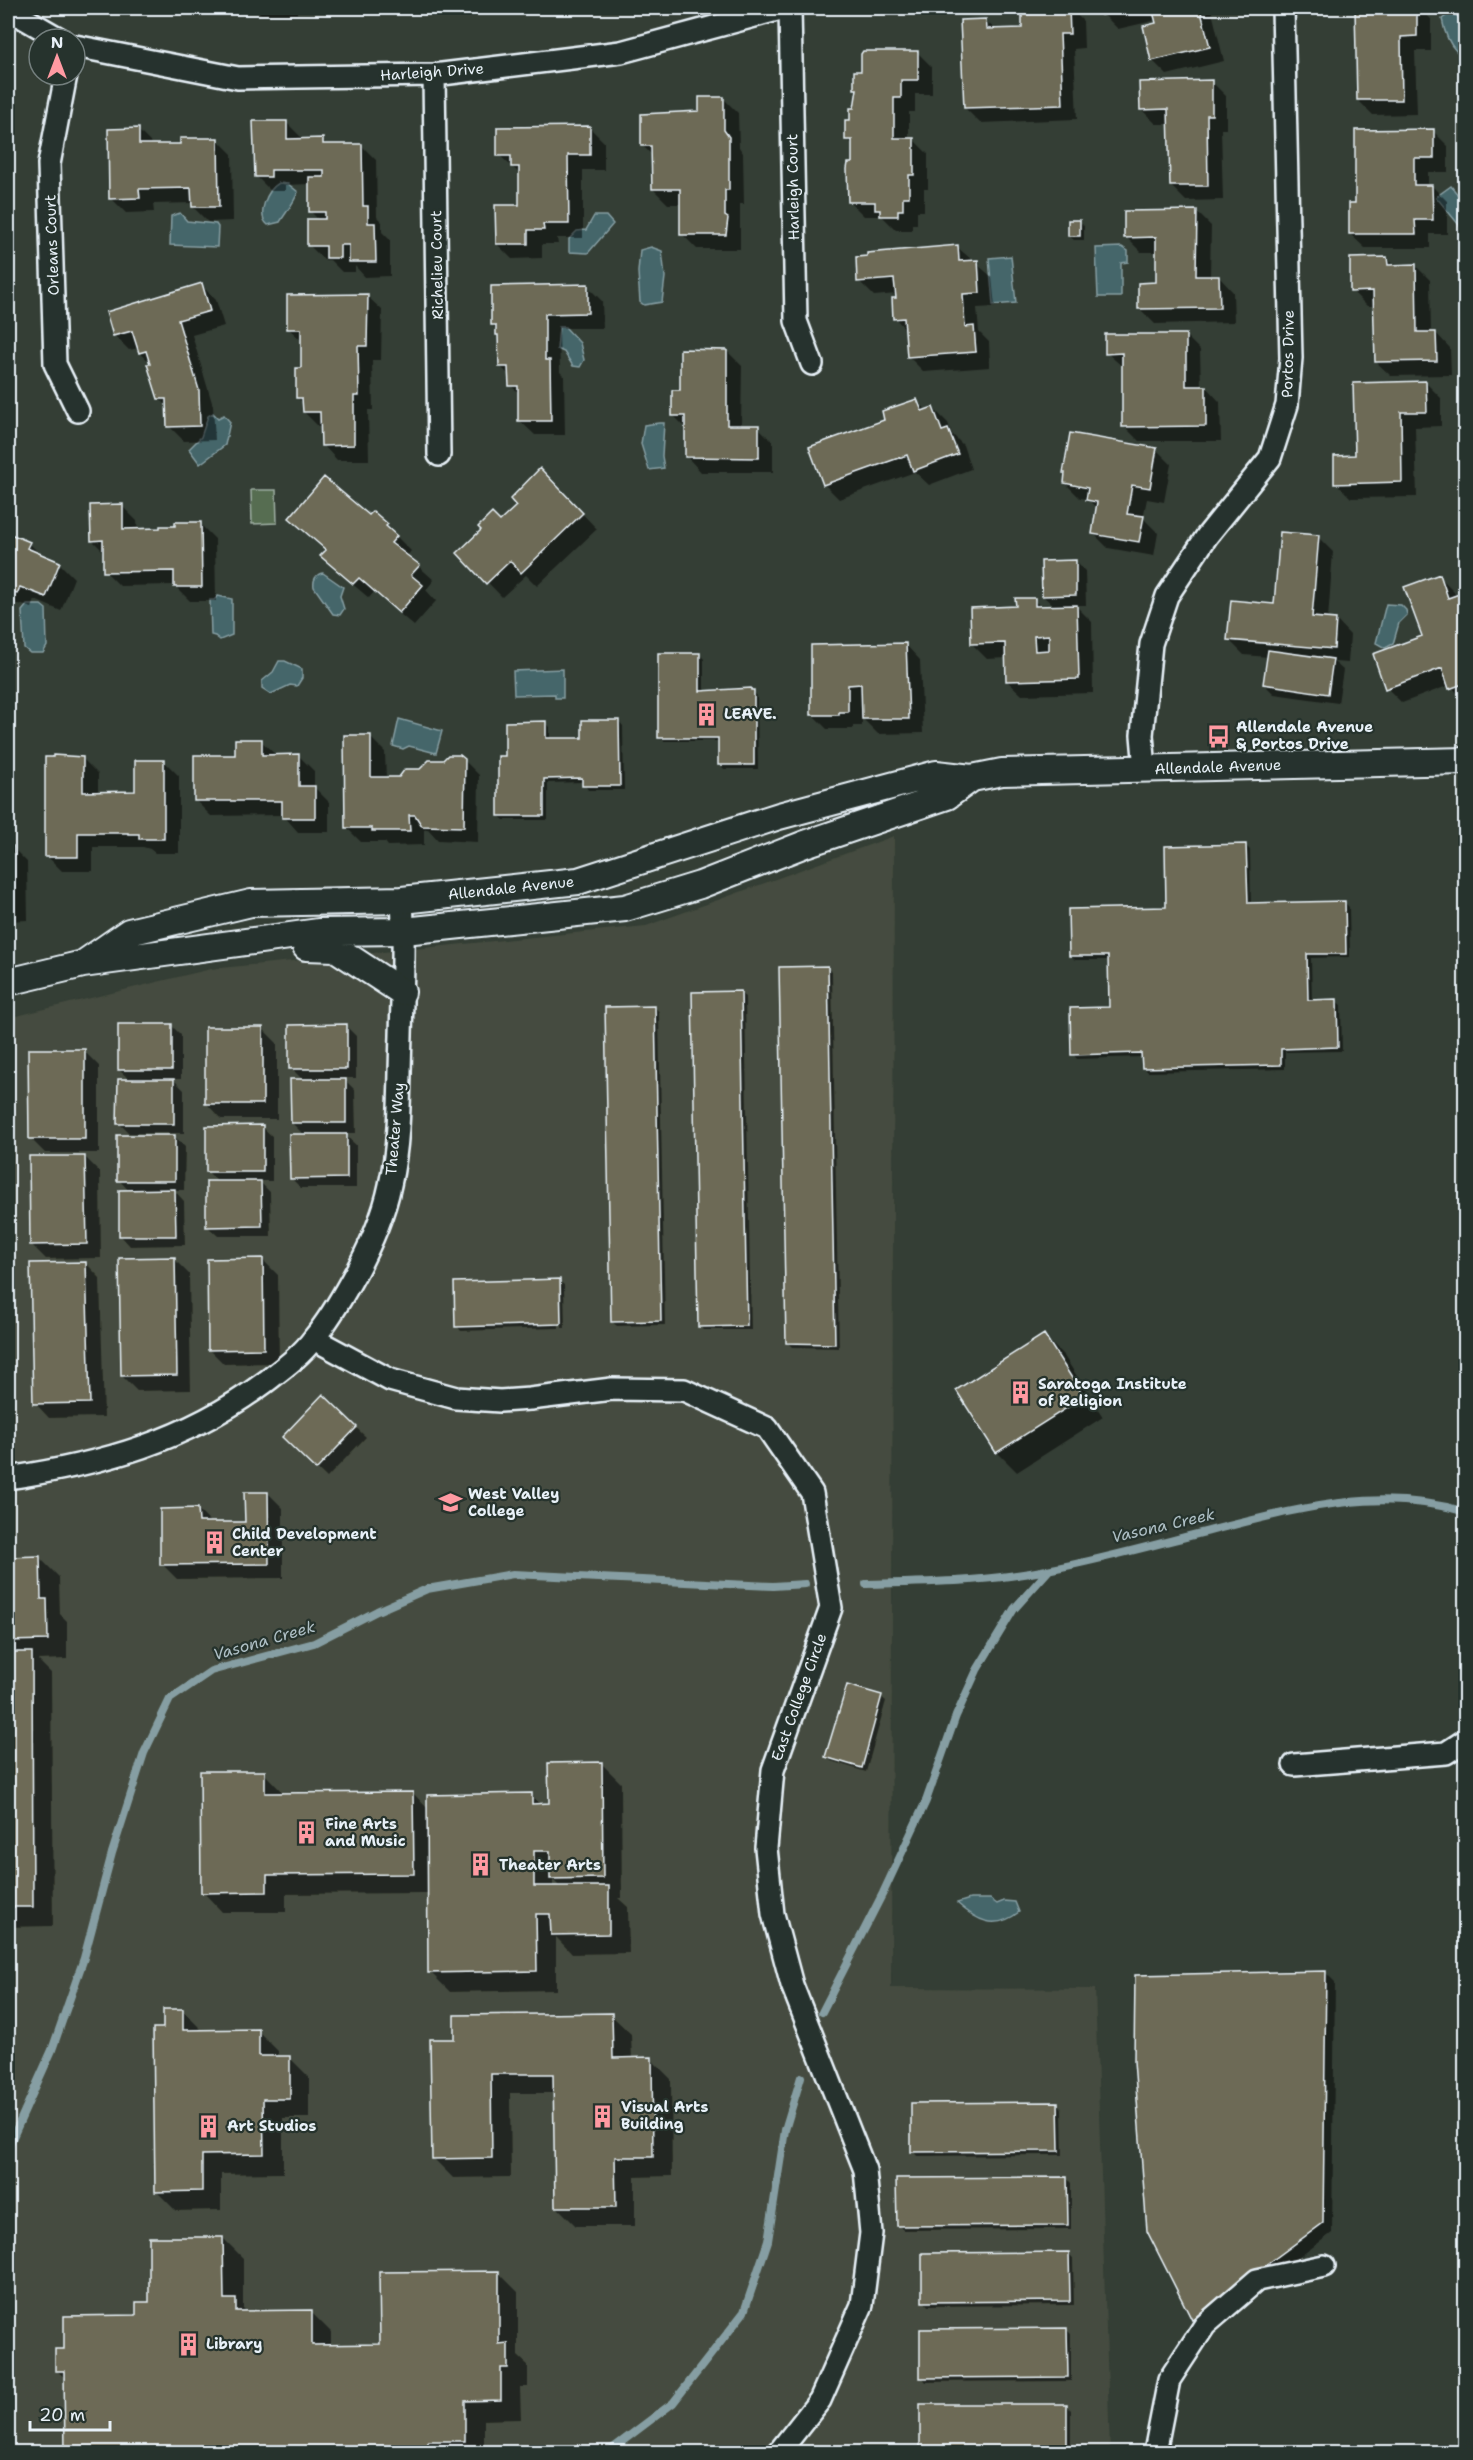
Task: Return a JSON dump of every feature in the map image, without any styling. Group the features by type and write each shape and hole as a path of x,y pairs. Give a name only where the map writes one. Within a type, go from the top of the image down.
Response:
{"street":[{"name":"Harleigh Drive","path":"87,48 238,78 434,75 621,52 784,8"},
{"name":"Harleigh Court","path":"790,8 796,321 812,364"},
{"name":"Portos Drive","path":"1145,769 1142,735 1151,644 1167,596 1207,536 1270,458 1287,405 1291,358 1283,8"},
{"path":"8,9 39,27"},
{"name":"Richelieu Court","path":"434,75 439,455"},
{"name":"Orleans Court","path":"64,87 49,164 55,364 78,411"},
{"name":"Allendale Avenue","path":"83,964 129,932 251,903 402,900 578,881 779,816 936,774 972,778 1002,772 1466,761"},
{"name":"Allendale Avenue","path":"8,982 83,964 319,932 404,931 625,908 700,885 805,844 947,796 972,778"},
{"name":"Theater Way","path":"8,1478 102,1461 141,1449 208,1420 241,1401 285,1368 314,1339 342,1297 365,1255 383,1214 390,1186 395,1160 399,1108 404,931 402,900"},
{"path":"242,944 335,948 402,992"},
{"name":"East College Circle","path":"314,1339 390,1380 456,1398 500,1401 612,1389 684,1390 767,1428 812,1493 831,1608 773,1770 766,1848 772,1914 792,1985 865,2170 871,2234 862,2305 820,2400 779,2452"},
{"path":"1294,1765 1446,1753 1466,1740"},
{"path":"1155,2452 1168,2380 1205,2325 1257,2280 1324,2266"}],"shaded area":[{"name":"West Valley College","path":"894,836 891,1988 1095,1989 1110,2452 8,2452 8,1018 211,969 646,926"}],"green space":[{"path":"251,490 276,490 277,523 252,524"}],"water":[{"path":"1450,13 1456,15 1463,23 1466,35 1464,52 1457,52 1446,32 1442,19"},
{"path":"279,183 288,184 298,192 280,222 268,225 263,215 264,203"},
{"path":"1451,186 1465,204 1464,231 1436,197"},
{"path":"180,213 187,221 216,224 218,227 217,247 170,245 171,216"},
{"path":"594,216 606,216 613,224 588,253 569,252 569,239 577,231 586,230"},
{"path":"651,247 662,251 665,277 662,302 644,305 640,302 638,272 640,250"},
{"path":"1122,247 1128,251 1128,262 1121,263 1121,297 1098,297 1096,248"},
{"path":"1011,256 1016,303 993,305 989,258"},
{"path":"559,327 565,327 580,343 584,360 580,367 573,366 564,352 557,349"},
{"path":"213,413 218,418 224,415 230,422 225,445 200,464 189,449 201,437 208,416"},
{"path":"664,423 662,456 664,468 649,470 641,444 644,425"},
{"path":"323,573 343,587 340,596 344,609 340,615 333,614 314,587 315,578"},
{"path":"218,596 232,599 232,635 220,640 211,635 210,600"},
{"path":"1386,604 1401,605 1407,615 1399,623 1393,644 1385,648 1376,643"},
{"path":"27,605 41,605 46,609 47,646 43,653 30,653 24,648 22,611"},
{"path":"279,661 285,661 302,669 302,678 297,686 290,685 271,694 262,688 262,681 273,672"},
{"path":"563,669 563,698 555,698 555,694 514,695 513,671"},
{"path":"399,719 442,731 436,753 409,746 403,749 393,746"},
{"path":"970,1899 990,1899 997,1904 1004,1901 1015,1902 1019,1912 1002,1921 979,1919 957,1903"}],"building":[{"path":"1038,8 1069,8 1070,34 1060,34 1063,105 964,108 960,20 986,19 987,29 1022,28 1022,14 1038,13"},
{"path":"1100,8 1134,8 1101,15"},
{"path":"1152,8 1200,8 1210,47 1151,61 1143,26 1156,23"},
{"path":"1355,8 1417,8 1417,36 1401,37 1402,100 1357,100"},
{"path":"863,51 918,51 918,80 901,80 901,98 894,98 894,138 914,138 914,175 909,175 909,197 903,197 903,210 898,210 898,216 880,216 880,210 875,210 875,202 848,202 847,169 848,163 852,163 852,140 845,140 845,120 850,120 850,108 854,108 857,89 854,89 854,71 861,71"},
{"path":"1212,80 1212,115 1207,115 1208,186 1170,186 1168,109 1140,110 1139,82"},
{"path":"699,97 724,97 724,130 729,137 729,190 725,190 725,216 728,218 726,235 680,235 680,189 652,189 651,146 641,146 641,114 699,111"},
{"path":"253,121 287,121 287,139 323,138 323,144 362,144 363,206 368,206 368,223 375,223 376,262 349,262 349,245 340,245 340,258 326,258 326,246 307,246 307,219 325,219 325,212 309,212 309,177 324,177 324,170 271,170 271,177 255,177"},
{"path":"590,126 590,155 568,155 569,224 543,224 544,230 528,230 528,244 496,244 495,205 519,205 519,167 511,167 511,156 497,156 497,127"},
{"path":"139,128 139,144 180,144 180,138 218,138 219,207 192,207 191,188 139,189 140,198 109,199 108,129"},
{"path":"1434,129 1434,158 1414,158 1414,185 1432,185 1433,220 1415,220 1416,234 1349,234 1349,203 1355,203 1355,130"},
{"path":"1197,210 1196,276 1219,276 1220,308 1138,309 1138,283 1156,282 1156,237 1124,238 1124,211"},
{"path":"1068,220 1080,220 1080,236 1068,236"},
{"path":"958,245 959,261 978,260 980,293 963,294 965,327 974,326 976,352 907,357 904,318 893,319 892,298 896,298 894,279 857,282 856,257 867,256 867,253"},
{"path":"1387,257 1388,265 1416,264 1417,332 1436,332 1437,361 1375,362 1373,291 1350,292 1350,258"},
{"path":"202,283 210,311 178,320 199,390 200,426 167,427 166,399 158,399 147,364 150,364 146,351 139,353 132,331 113,336 106,312"},
{"path":"588,284 588,313 545,314 545,360 550,360 551,421 518,421 518,386 509,386 508,367 499,367 498,335 496,335 496,325 491,325 491,286"},
{"path":"368,294 367,346 358,346 359,396 354,396 354,445 321,446 320,412 303,412 302,398 296,398 296,368 301,368 301,329 287,329 287,295"},
{"path":"1105,334 1186,334 1186,386 1206,386 1206,426 1122,427 1122,353 1105,354"},
{"path":"680,349 727,350 727,425 759,425 759,458 685,457 685,416 672,416 672,390 680,390"},
{"path":"1426,381 1427,412 1401,412 1402,482 1334,484 1334,456 1355,455 1353,383"},
{"path":"917,399 922,411 933,407 942,431 948,429 958,454 913,471 907,455 823,485 809,447 884,420 882,411"},
{"path":"1070,433 1157,448 1150,488 1132,485 1127,514 1144,516 1139,542 1092,534 1097,502 1086,500 1088,488 1064,483 1065,473 1063,473"},
{"path":"540,468 583,513 521,573 510,561 486,584 457,553 481,530 478,527 492,513 500,521 516,506 510,499"},
{"path":"324,477 369,515 373,511 388,524 386,526 397,536 391,543 420,565 411,575 423,585 399,613 359,578 353,584 320,556 326,550 289,518"},
{"path":"123,504 123,529 175,526 175,522 201,522 202,587 174,587 174,571 103,572 103,540 91,541 90,505"},
{"path":"1280,532 1319,535 1312,617 1336,619 1334,649 1227,640 1231,600 1274,604"},
{"path":"8,533 30,542 27,548 60,562 46,597 20,587 17,594 8,592"},
{"path":"1076,560 1076,595 1042,596 1041,561"},
{"path":"1440,574 1448,598 1462,593 1466,603 1466,683 1449,689 1442,668 1385,689 1373,654 1422,636 1404,587"},
{"path":"1015,598 1035,598 1035,606 1077,605 1079,679 1006,681 1005,643 971,644 970,608 1016,606","holes":["1049,635 1049,650 1035,651 1034,636"]},
{"path":"906,643 909,719 862,719 861,684 848,685 848,712 839,712 839,715 811,715 811,645"},
{"path":"1268,650 1333,659 1328,694 1263,684"},
{"name":"LEAVE.","path":"658,653 700,653 700,691 751,688 754,690 754,765 718,765 718,738 658,738"},
{"path":"582,720 619,720 620,786 582,786 582,778 544,779 544,816 498,816 498,756 505,756 505,722 546,721 546,738 582,738"},
{"path":"344,735 371,735 371,777 399,777 405,769 420,769 429,760 443,760 448,755 460,755 465,759 464,827 422,826 415,815 409,815 410,831 345,828"},
{"path":"235,739 262,739 262,755 299,754 299,786 315,786 315,818 282,818 282,801 194,801 194,755 235,755"},
{"path":"53,755 83,757 83,792 135,791 135,760 164,760 164,839 139,839 139,834 128,833 78,833 78,857 45,857 45,757 53,757"},
{"path":"1246,844 1248,903 1345,901 1346,954 1307,954 1308,1000 1337,999 1338,1047 1281,1049 1281,1065 1142,1068 1141,1053 1071,1055 1070,1008 1109,1007 1108,956 1069,956 1068,909 1166,907 1165,846"},
{"path":"8,846 13,846 14,906 8,906"},
{"path":"828,966 835,1344 786,1343 779,967"},
{"path":"741,991 747,1326 698,1327 692,992"},
{"path":"655,1006 661,1321 611,1322 605,1007"},
{"path":"118,1024 172,1024 172,1070 118,1070"},
{"path":"347,1024 347,1069 289,1069 289,1025"},
{"path":"205,1027 263,1027 263,1104 205,1104"},
{"path":"28,1049 85,1049 85,1139 29,1139"},
{"path":"118,1079 174,1079 174,1124 117,1124"},
{"path":"290,1079 346,1079 346,1123 291,1123"},
{"path":"263,1125 263,1172 206,1172 206,1126"},
{"path":"289,1134 347,1134 347,1178 290,1179"},
{"path":"117,1135 175,1135 175,1181 117,1181"},
{"path":"29,1156 85,1156 87,1244 30,1245"},
{"path":"206,1181 261,1181 262,1226 206,1227"},
{"path":"175,1189 176,1236 119,1236 119,1190"},
{"path":"175,1257 177,1375 121,1376 119,1258"},
{"path":"263,1258 264,1349 208,1350 207,1259"},
{"path":"86,1262 90,1403 33,1404 30,1263"},
{"path":"560,1279 561,1324 455,1327 454,1282"},
{"name":"Saratoga Institute of Religion","path":"1044,1334 1084,1397 996,1453 956,1390"},
{"path":"323,1394 357,1427 316,1470 282,1437"},
{"name":"Child Development Center","path":"244,1492 268,1492 269,1564 160,1565 160,1509 198,1508 199,1522 245,1522"},
{"path":"40,1556 41,1599 47,1599 48,1640 8,1641 8,1557"},
{"path":"8,1652 32,1652 33,1907 8,1907"},
{"path":"847,1685 882,1695 862,1768 825,1757"},
{"name":"Theater Arts","path":"602,1762 603,1878 550,1879 550,1851 534,1851 534,1886 609,1886 609,1934 551,1935 550,1914 536,1914 537,1971 428,1973 427,1795 532,1793 532,1804 549,1803 548,1763"},
{"name":"Fine Arts and Music","path":"200,1771 265,1771 265,1793 413,1792 414,1874 267,1875 267,1892 201,1893"},
{"path":"1326,1971 1323,2223 1192,2320 1147,2231 1134,2061 1135,1975"},
{"name":"Art Studios","path":"163,2009 183,2009 183,2030 259,2029 259,2056 290,2056 290,2099 263,2099 264,2154 202,2155 202,2191 155,2192 153,2028 163,2028"},
{"name":"Visual Arts Building","path":"612,2013 613,2058 652,2057 653,2157 615,2157 616,2207 555,2207 553,2074 491,2074 492,2158 432,2159 430,2039 454,2039 454,2015"},
{"path":"1058,2102 1059,2151 911,2152 911,2103"},
{"path":"1067,2177 1068,2225 897,2226 896,2178"},
{"name":"Library","path":"149,2237 223,2237 224,2299 236,2299 236,2311 312,2310 312,2345 380,2344 379,2272 499,2271 499,2344 508,2343 508,2368 501,2368 501,2400 465,2401 465,2441 428,2441 428,2452 65,2452 64,2371 55,2371 55,2349 64,2349 64,2316 136,2315 136,2302 149,2302"},
{"path":"1069,2252 1070,2301 922,2302 922,2253"},
{"path":"1067,2328 1068,2377 920,2378 920,2329"},
{"path":"920,2404 1067,2404 1067,2452 920,2452"}],"waterway":[{"name":"Vasona Creek","path":"866,1584 957,1581 1025,1574 1094,1560 1291,1511 1349,1502 1407,1501 1466,1512"},
{"path":"822,2012 883,1893 926,1801 956,1716 977,1670 1014,1609 1049,1570"},
{"name":"Vasona Creek","path":"8,2148 52,2050 84,1958 112,1853 144,1753 170,1699 211,1671 314,1643 427,1589 513,1574 773,1586 805,1584"},
{"path":"608,2452 673,2403 744,2312 768,2241 785,2130 801,2077"}],"place":[{"name":"LEAVE.","path":"706,714"},
{"name":"Allendale Avenue & Portos Drive","path":"1218,736"},
{"name":"Saratoga Institute of Religion","path":"1020,1393"},
{"name":"West Valley College","path":"450,1503"},
{"name":"Child Development Center","path":"214,1543"},
{"name":"Fine Arts and Music","path":"307,1833"},
{"name":"Theater Arts","path":"481,1865"},
{"name":"Visual Arts Building","path":"603,2116"},
{"name":"Art Studios","path":"209,2126"},
{"name":"Library","path":"188,2344"}]}
